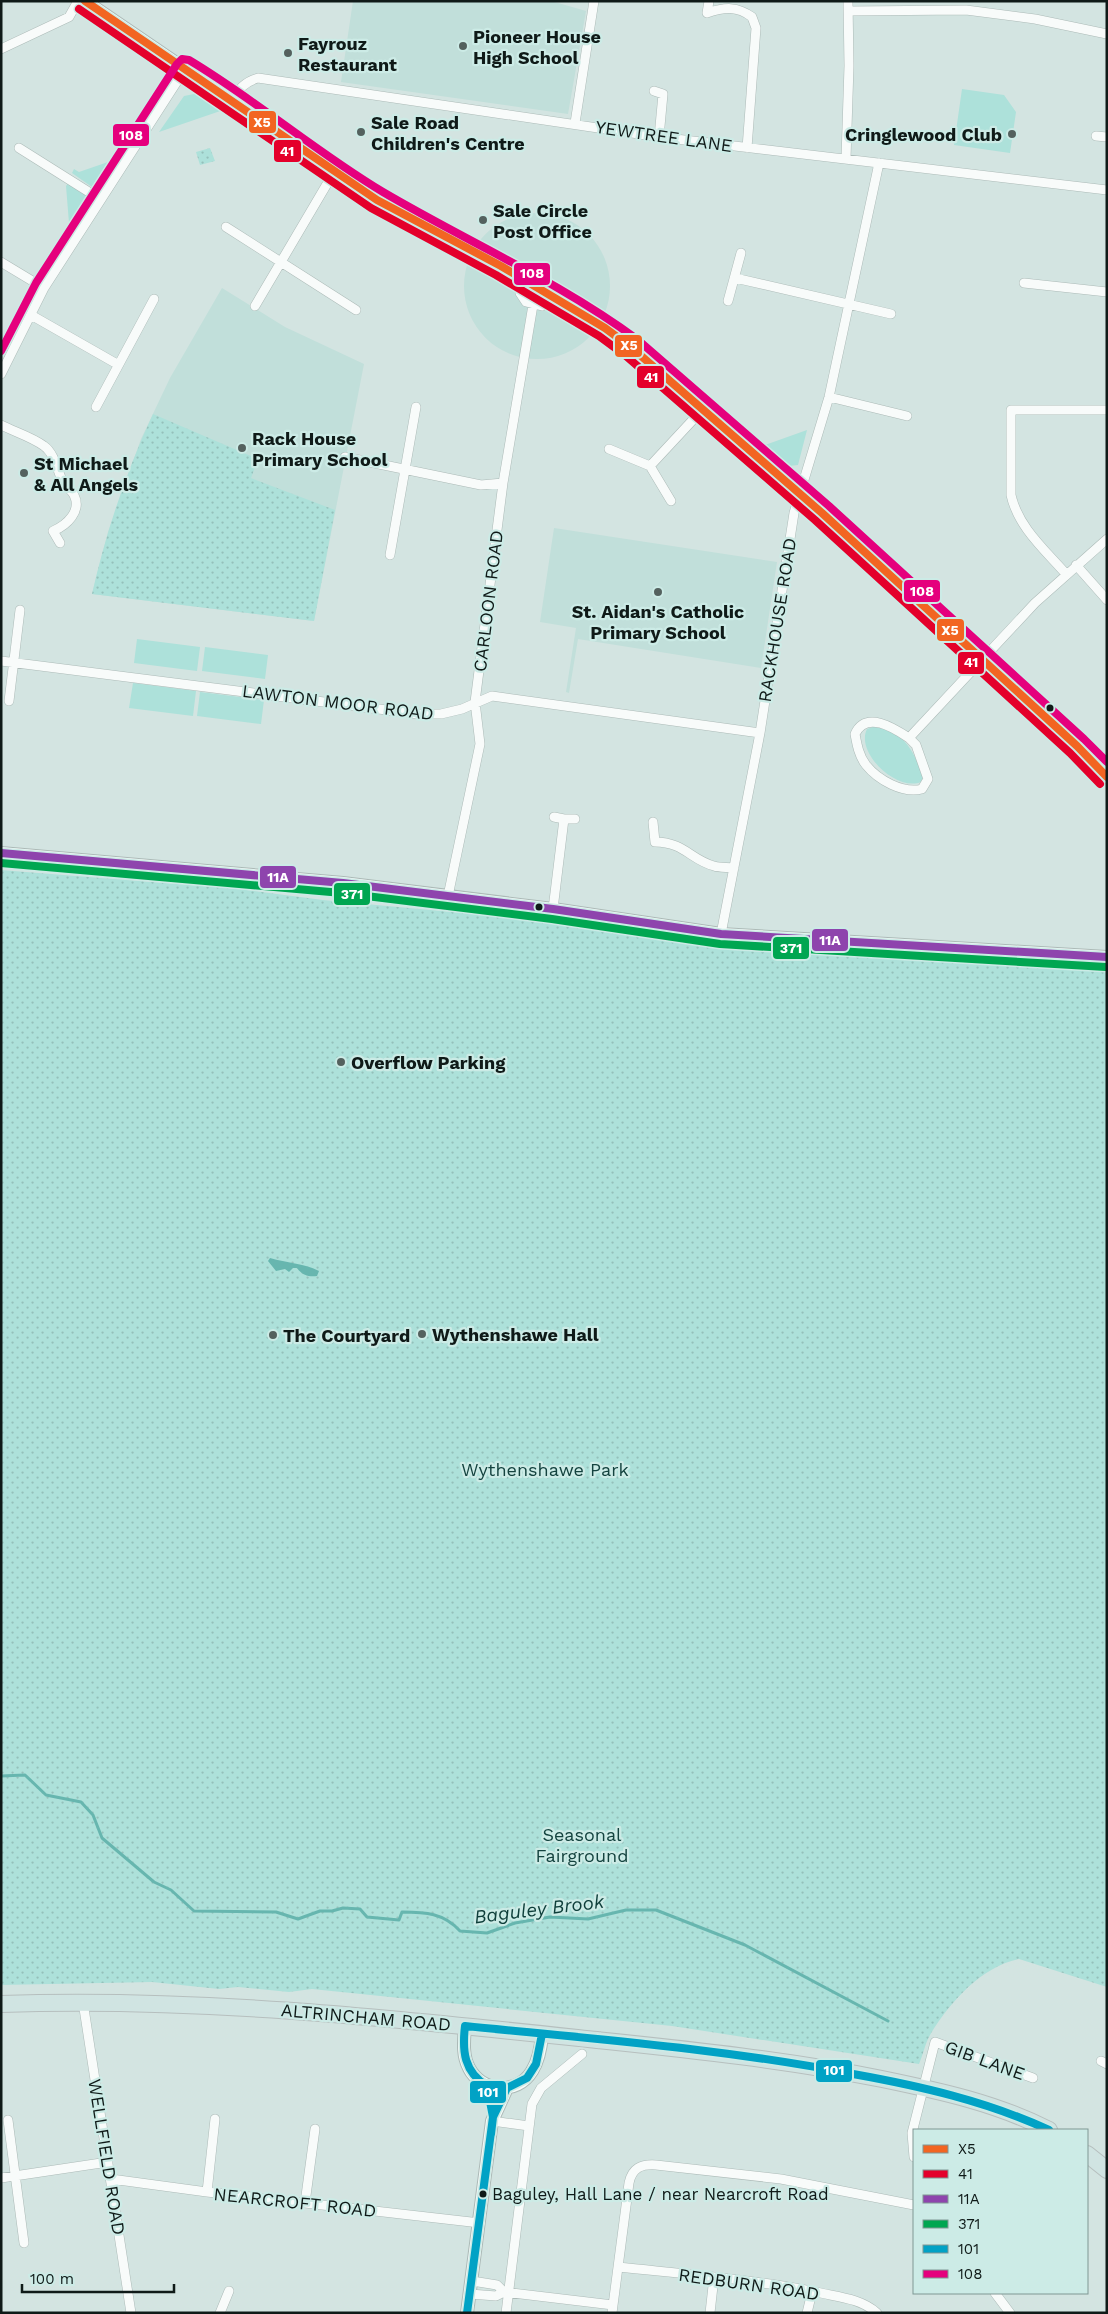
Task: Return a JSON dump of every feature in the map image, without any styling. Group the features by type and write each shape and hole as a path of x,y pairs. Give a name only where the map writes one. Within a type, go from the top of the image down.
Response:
{"highway":[{"name":"ALTRINCHAM ROAD","path":"1,2004 143,2002 242,2007 466,2026 762,2058 922,2087 1002,2109 1047,2129"},
{"path":"1088,2155 1107,2170"}],"main road":[{"path":"85,1 377,200 522,278 605,328 632,348 799,493 984,660 1078,746 1107,777"},
{"path":"1,853 343,883 553,909 721,934 1107,957"},
{"path":"466,2026 464,2050 468,2067 477,2080 488,2086 507,2088 521,2082 532,2072 539,2056 542,2034"},
{"path":"468,2313 493,2119 488,2086"},
{"path":"493,2119 507,2088"}],"street":[{"path":"1,49 69,17 78,1"},
{"path":"575,123 594,1"},
{"path":"710,1 707,13 720,8 735,8 752,17 756,28 748,148"},
{"path":"846,158 848,1"},
{"path":"986,1 986,12"},
{"path":"849,11 966,10 1035,19 1107,34"},
{"path":"1,374 44,288 185,69"},
{"name":"YEWTREE LANE","path":"232,101 240,87 248,81 258,78 575,123 658,137 1107,190"},
{"path":"654,91 663,94 658,137"},
{"path":"1096,136 1107,137"},
{"path":"19,148 100,199"},
{"name":"RACKHOUSE ROAD","path":"721,934 760,733 794,513 811,461 828,397 880,163"},
{"path":"255,306 334,172"},
{"path":"226,227 356,310"},
{"path":"728,301 741,253"},
{"path":"1,262 44,288"},
{"path":"522,278 520,293 526,302 542,306 555,299"},
{"path":"735,278 891,314"},
{"path":"1024,283 1107,292"},
{"path":"96,407 117,364 154,298"},
{"name":"CARLOON ROAD","path":"448,896 480,744 475,702 503,483 533,305"},
{"path":"31,315 117,364"},
{"path":"828,397 907,416"},
{"path":"390,555 416,408"},
{"path":"650,466 703,409"},
{"path":"1066,574 1026,528 1014,508 1011,495 1011,410 1107,410"},
{"path":"1,425 44,446 51,453 63,484 74,494 76,506 71,518 64,526 53,531 60,543"},
{"path":"609,449 650,466 671,501"},
{"path":"344,457 482,485 503,483"},
{"path":"909,738 984,660 1035,603 1107,539"},
{"path":"1076,566 1107,600"},
{"path":"9,701 20,610"},
{"name":"LAWTON MOOR ROAD","path":"1,661 418,714 441,714 462,710 475,702 492,696 760,733"},
{"path":"871,722 893,728 909,738 916,745 928,779 922,789 903,790 877,775 866,764 858,748 856,734 862,725 871,722"},
{"path":"554,816 564,819 575,819"},
{"path":"553,909 564,819"},
{"path":"653,822 656,842 665,842 684,848 714,866 734,868"},
{"name":"WELLFIELD ROAD","path":"83,2002 131,2313"},
{"name":"GIB LANE","path":"913,2145 912,2133 922,2087 935,2042 1033,2078"},
{"path":"506,2313 506,2292 532,2104 537,2093 582,2054"},
{"path":"207,2192 215,2119"},
{"path":"493,2119 529,2126"},
{"path":"8,2120 24,2243"},
{"path":"305,2203 315,2129"},
{"path":"1,2178 108,2162"},
{"path":"471,2287 496,2296 506,2292 612,2309 628,2183 634,2171 645,2165 781,2179 913,2205"},
{"name":"NEARCROFT ROAD","path":"111,2178 207,2192 480,2223"},
{"name":"REDBURN ROAD","path":"618,2266 714,2277 812,2292 853,2300 871,2307 877,2313"},
{"path":"710,2313 714,2277"},
{"path":"220,2313 229,2291"},
{"path":"807,2313 812,2292"},
{"path":"996,2294 1010,2313"}],"shaded area":[{"name":"Pioneer House High School","path":"353,1 551,1 586,11 568,114 341,82"},
{"path":"537,213 565,218 589,234 605,258 610,286 605,314 589,338 565,354 537,359 509,354 485,338 469,314 464,286 469,258 485,234 509,218"},
{"name":"Rack House Primary School","path":"222,288 285,327 364,364 314,621 92,594 108,532 141,439 170,378"},
{"name":"St. Aidan's Catholic Primary School","path":"554,528 777,562 761,668 578,639 569,693 566,692 576,628 540,622"},
{"path":"270,1258 319,1271 317,1276 308,1276 297,1268 293,1268 289,1272 285,1269 276,1271 268,1261"}],"green space":[{"path":"962,89 1004,95 1016,112 1010,153 954,145"},
{"path":"209,91 232,107 159,132 184,96"},
{"path":"210,148 215,161 200,165 196,152"},
{"path":"108,162 92,187 72,173 74,169 79,172"},
{"path":"70,181 88,194 69,223 66,186"},
{"path":"153,414 258,459 251,478 335,510 314,621 92,594 118,502"},
{"path":"807,430 798,465 789,466 765,445"},
{"path":"137,639 200,647 197,671 134,663"},
{"path":"205,647 268,655 265,679 202,671"},
{"path":"133,683 196,691 193,716 129,708"},
{"path":"200,692 264,700 261,724 197,716"},
{"path":"873,727 893,732 906,743 920,768 923,777 921,782 911,784 890,776 872,759 865,739 867,729"},
{"name":"Wythenshawe Park","path":"1,870 239,889 323,900 506,917 732,944 1107,965 1107,1987 1019,1959 1005,1963 992,1969 980,1978 957,1999 930,2035 919,2064 672,2026 312,1989 289,1992 238,1987 219,1989 152,1982 1,1985"}],"waterway":[{"name":"Baguley Brook","path":"1,1776 25,1775 46,1795 81,1802 93,1815 102,1838 154,1882 171,1890 194,1911 276,1912 298,1919 320,1911 332,1911 343,1908 360,1909 367,1917 399,1920 402,1912 419,1912 441,1917 460,1931 487,1933 515,1923 550,1917 588,1919 626,1910 656,1910 745,1945 888,2021"}],"transit line":[{"name":"X5","path":"85,1 377,200 501,266 605,328 632,348 822,513 1077,746 1107,777"},
{"name":"41","path":"79,9 371,208 496,275 599,336 626,356 815,520 1070,753 1100,784"},
{"name":"108","path":"1,351 36,283 177,64 182,59 189,60 383,192 545,280 638,340 829,506 1107,762"},
{"name":"11A","path":"1,853 343,883 553,909 721,934 1107,957"},
{"name":"371","path":"1,863 342,893 552,919 720,944 1106,967"},
{"name":"101","path":"467,2313 493,2117 487,2086 473,2074 466,2060 464,2044 465,2026 708,2051 805,2065 903,2084 952,2096 1001,2111 1047,2129"},
{"name":"101","path":"491,2134 493,2117 507,2088 527,2078 536,2064 542,2034"}],"place":[{"name":"Pioneer House High School","path":"463,46"},
{"name":"Fayrouz Restaurant","path":"288,53"},
{"name":"Sale Road Children's Centre","path":"361,132"},
{"name":"Cringlewood Club","path":"1012,134"},
{"name":"Sale Circle Post Office","path":"483,220"},
{"name":"Rack House Primary School","path":"242,448"},
{"name":"St Michael & All Angels","path":"24,473"},
{"name":"St. Aidan's Catholic Primary School","path":"658,592"},
{"name":"Overflow Parking","path":"341,1062"},
{"name":"Wythenshawe Hall","path":"422,1334"},
{"name":"The Courtyard","path":"273,1335"},
{"name":"Baguley, Hall Lane / near Nearcroft Road","path":"483,2194"}],"park label":[{"name":"Seasonal Fairground","path":"582,1844"}]}
